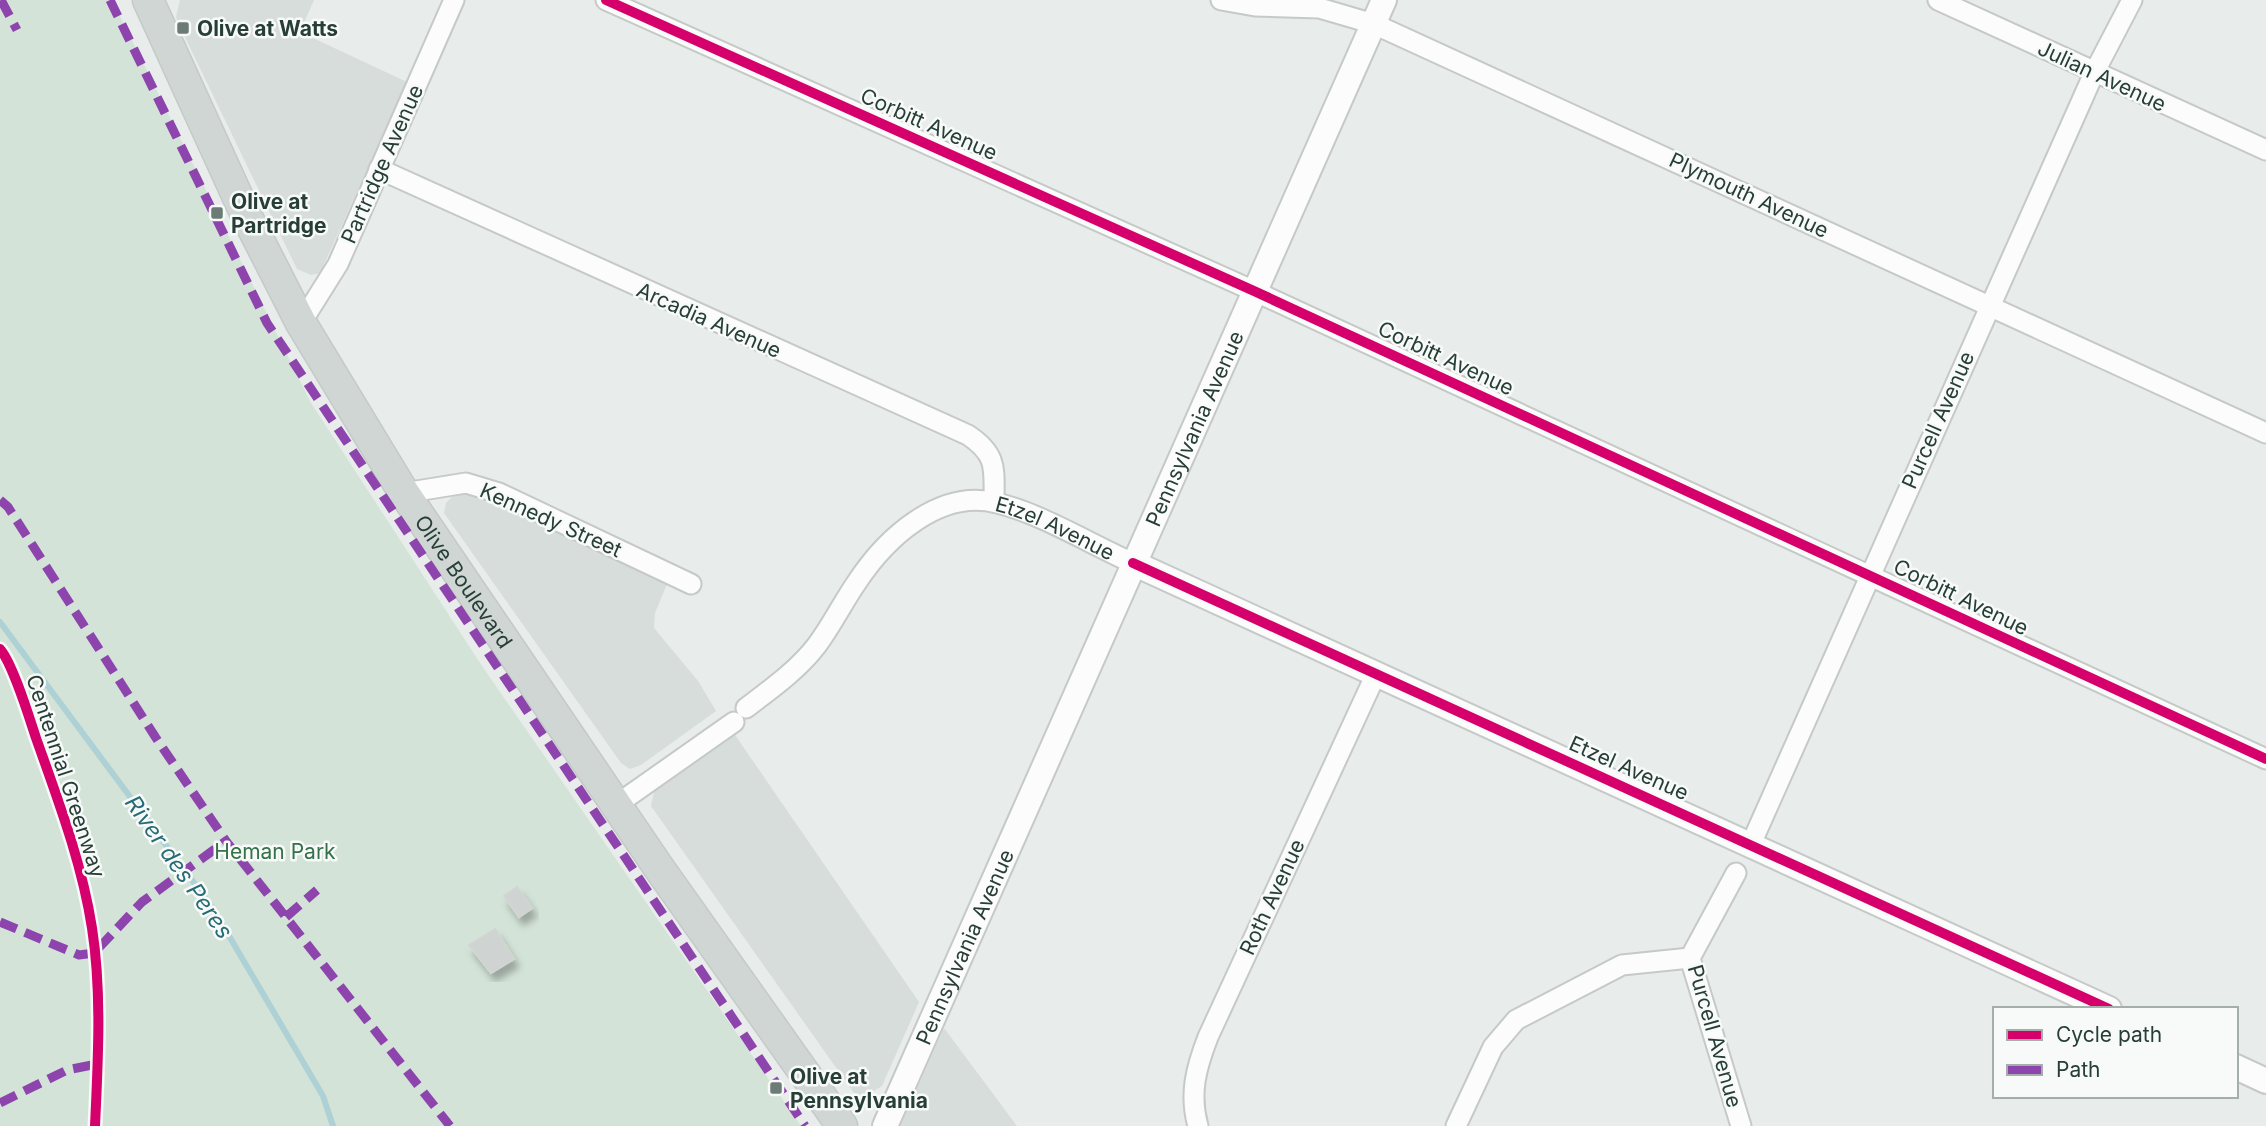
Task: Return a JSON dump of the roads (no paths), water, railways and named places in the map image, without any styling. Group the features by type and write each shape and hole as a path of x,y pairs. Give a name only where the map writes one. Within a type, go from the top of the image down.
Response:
{"main road":[{"name":"Olive Boulevard","path":"149,0 246,215 300,323 404,493 616,805 842,1126"}],"street":[{"name":"Partridge Avenue","path":"300,323 338,264 454,0"},
{"name":"Corbitt Avenue","path":"606,0 1254,291 2266,759"},
{"name":"Plymouth Avenue","path":"1221,0 1244,5 1319,8 1374,24 2266,433"},
{"name":"Pennsylvania Avenue","path":"885,1126 1384,0"},
{"name":"Julian Avenue","path":"1938,0 2266,150"},
{"name":"Purcell Avenue","path":"1751,844 1989,304 2094,73 2132,0"},
{"name":"Arcadia Avenue","path":"379,169 968,435 983,444 992,456 994,502"},
{"name":"Kennedy Street","path":"404,493 466,483 499,493 691,584"},
{"name":"Etzel Avenue","path":"616,805 740,715 786,677 817,646 858,581 912,524 944,506 960,502 994,502 2105,1007"},
{"name":"Roth Avenue","path":"1198,1126 1193,1105 1194,1082 1208,1037 1376,674"},
{"name":"Purcell Avenue","path":"1736,873 1690,958 1741,1126"},
{"path":"1456,1126 1493,1047 1516,1020 1622,965 1690,958"},
{"path":"2238,1068 2266,1081"}],"waterway":[{"name":"River des Peres","path":"0,622 212,907 323,1096 333,1126"}],"place":[{"name":"Olive at Watts","path":"183,28"},
{"name":"Olive at Partridge","path":"217,213"},
{"name":"Olive at Pennsylvania","path":"776,1088"}],"park label":[{"name":"Heman Park","path":"275,851"}]}
